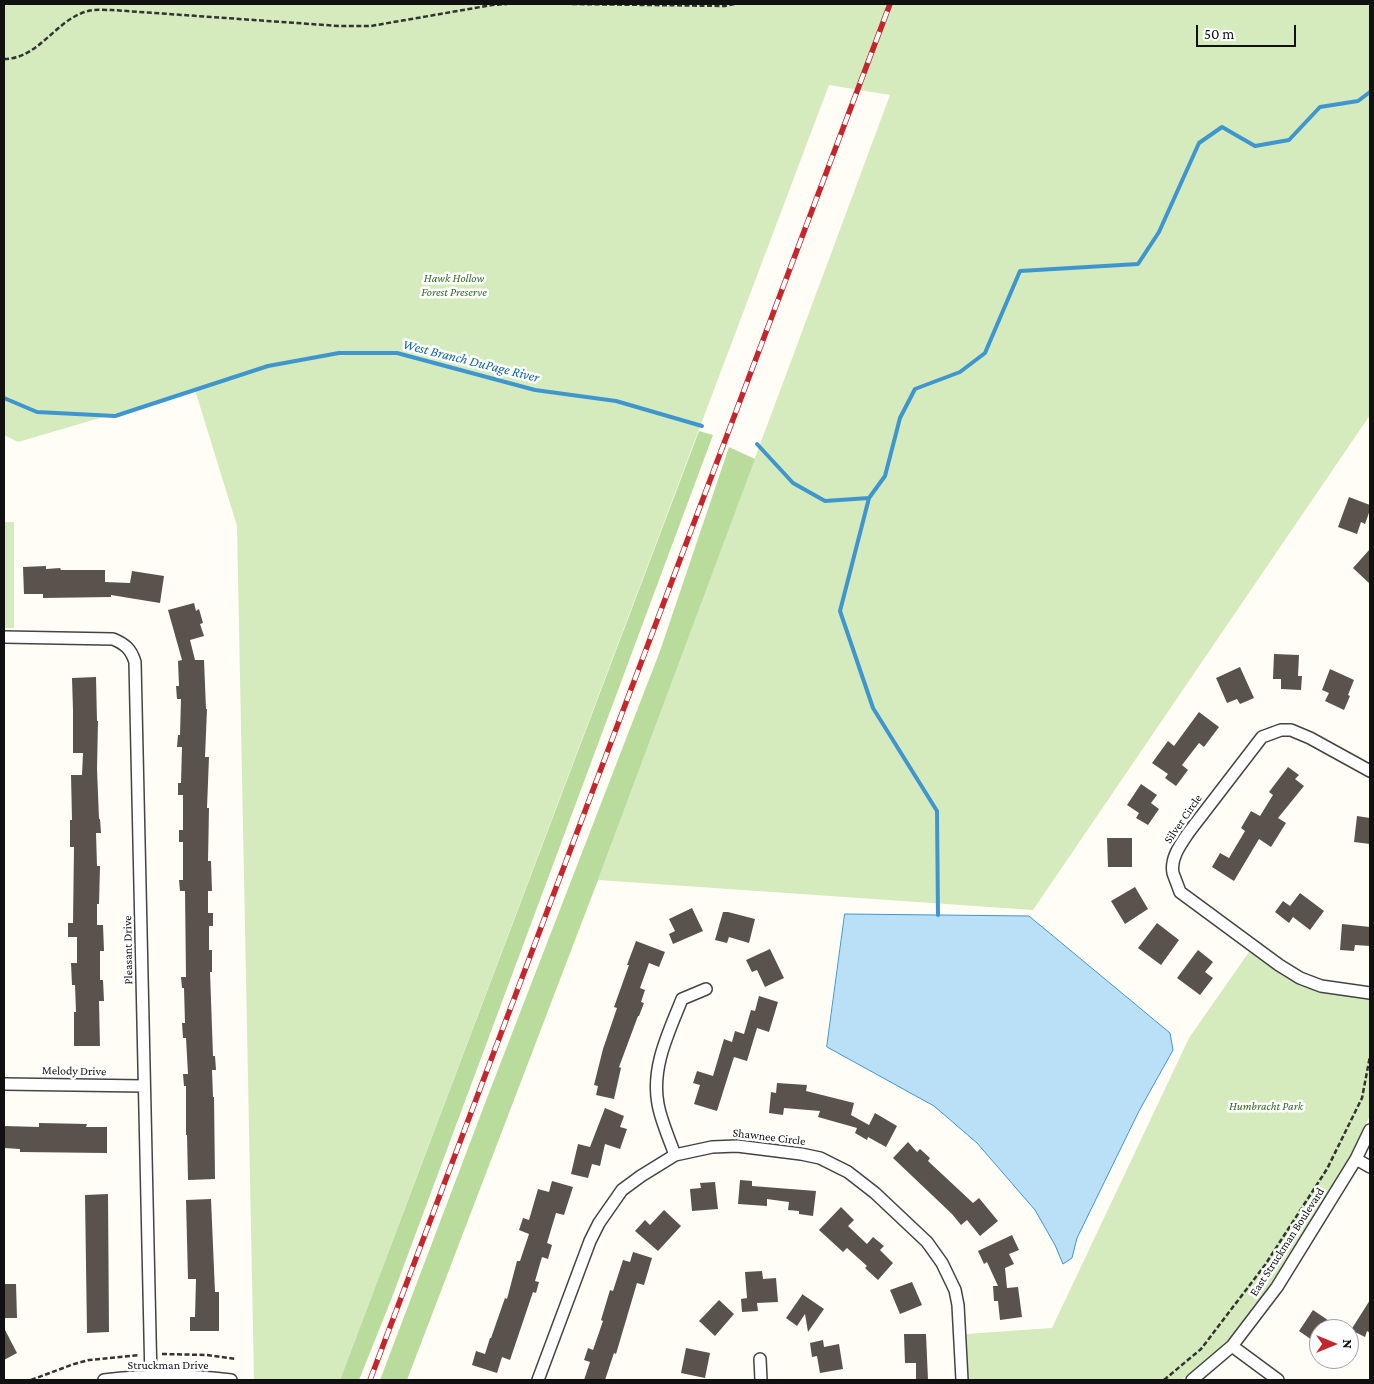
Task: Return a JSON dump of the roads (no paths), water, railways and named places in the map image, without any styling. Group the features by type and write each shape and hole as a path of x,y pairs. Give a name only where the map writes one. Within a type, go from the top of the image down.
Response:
{"street":[{"name":"Pleasant Drive","path":"4,637 113,639 126,646 133,654 135,662 151,1379"},
{"name":"Silver Circle","path":"1370,771 1310,738 1291,730 1281,730 1262,737 1189,832 1179,848 1172,865 1180,892 1279,966 1300,978 1321,986 1370,993"},
{"path":"675,1155 658,1103 656,1079 660,1060 682,999 706,989"},
{"name":"Melody Drive","path":"4,1084 144,1086"},
{"name":"East Struckman Boulevard","path":"1192,1380 1232,1346 1277,1287 1356,1159 1370,1130"},
{"name":"Shawnee Circle","path":"538,1380 599,1223 622,1190 675,1155 725,1146 801,1154 820,1158 838,1166 875,1193 927,1242 942,1263 955,1290 958,1305 962,1380"},
{"path":"1356,1159 1370,1167"},
{"path":"1232,1346 1278,1380"},
{"path":"760,1359 761,1380"},
{"name":"Struckman Drive","path":"104,1380 195,1377 231,1380"}],"water":[{"path":"845,914 1029,916 1170,1033 1173,1050 1139,1111 1077,1238 1072,1258 1063,1264 1055,1245 1035,1210 977,1143 934,1106 827,1047"}],"waterway":[{"name":"West Branch DuPage River","path":"757,444 793,483 825,501 869,498 885,476 900,418 915,389 960,372 985,353 1020,271 1138,264 1159,232 1199,143 1222,127 1255,146 1289,140 1320,107 1358,101 1370,92"},
{"name":"West Branch DuPage River","path":"4,398 37,412 115,416 268,366 339,353 397,353 535,390 616,401 702,426"},
{"path":"869,498 840,611 873,708 937,811 938,915"}],"railway":[{"path":"370,1380 890,4"}],"park label":[{"name":"Hawk Hollow Forest Preserve","path":"454,285"},
{"name":"Humbracht Park","path":"1266,1106"}]}
